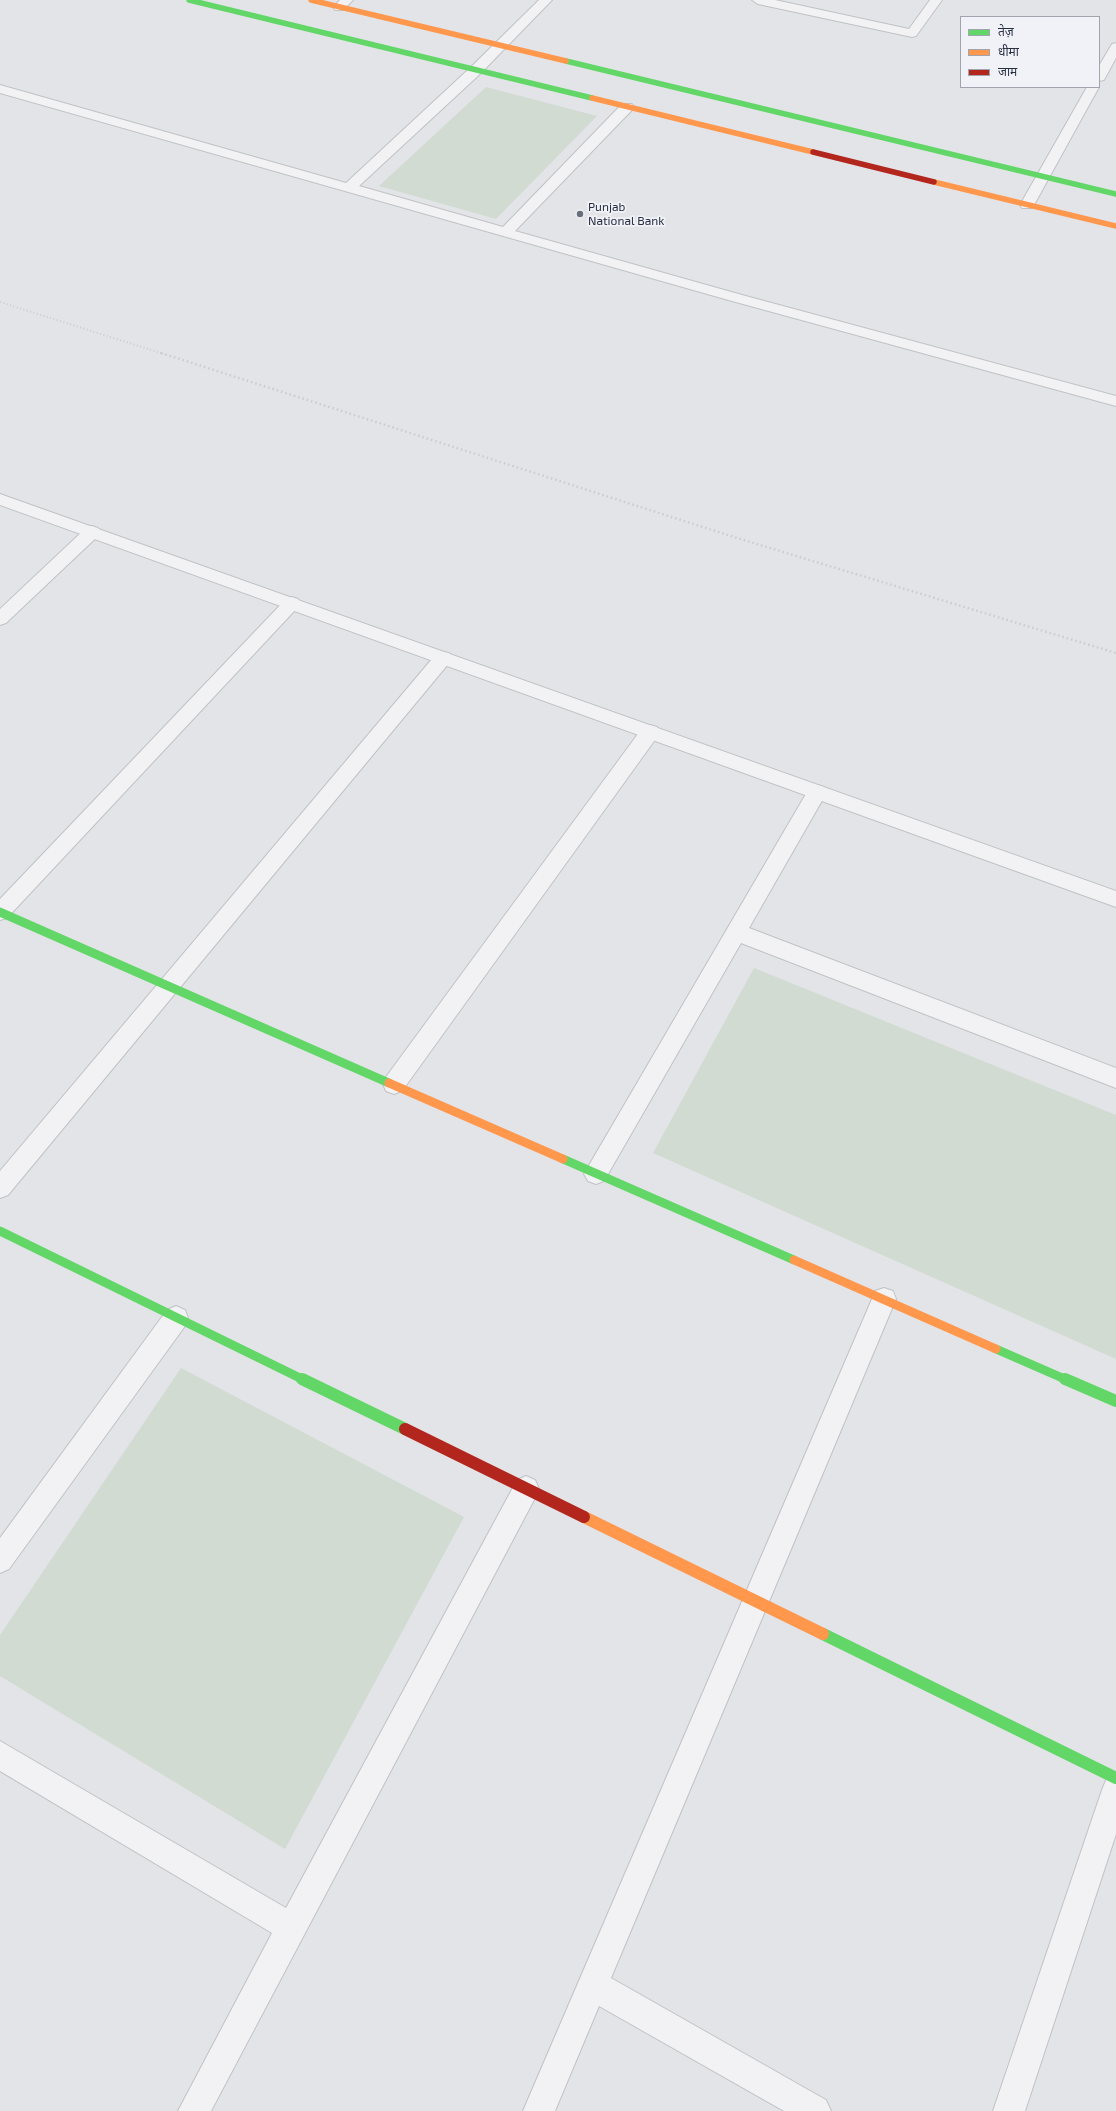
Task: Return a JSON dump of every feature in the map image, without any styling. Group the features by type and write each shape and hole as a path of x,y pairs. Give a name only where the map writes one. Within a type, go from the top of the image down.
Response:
{"street":[{"path":"189,0 1116,226"},
{"path":"311,0 343,3 500,46 1116,194"},
{"path":"349,188 476,70 546,0"},
{"path":"758,0 912,33 936,0"},
{"path":"1116,47 1101,74 1116,74"},
{"path":"1027,205 1093,88"},
{"path":"0,89 745,300 1116,400"},
{"path":"506,232 627,107"},
{"path":"0,499 1116,899"},
{"path":"0,619 92,532"},
{"path":"292,604 0,912 1116,1401"},
{"path":"0,1188 442,658"},
{"path":"394,1084 650,732"},
{"path":"596,1174 817,792"},
{"path":"736,932 1116,1078"},
{"path":"0,1231 1116,1778"},
{"path":"539,2111 884,1299"},
{"path":"0,1560 176,1318"},
{"path":"194,2111 526,1489"},
{"path":"0,1755 292,1928"},
{"path":"1010,2111 1116,1790"},
{"path":"593,1985 815,2111"}],"shaded area":[{"path":"486,87 597,116 496,219 379,186"},
{"path":"754,968 1116,1115 1116,1359 653,1153"},
{"path":"181,1368 464,1517 285,1849 0,1676 0,1635"}],"railway":[{"path":"0,302 164,354"},
{"path":"161,353 737,538 1116,653"}],"traffic: fast":[{"path":"189,0 592,98"},
{"path":"566,61 1116,194"},
{"path":"0,912 389,1083"},
{"path":"563,1159 794,1260"},
{"path":"0,1231 405,1429"},
{"path":"996,1349 1116,1401"},
{"path":"823,1634 1116,1778"}],"traffic: slow":[{"path":"311,0 566,61"},
{"path":"592,98 813,152"},
{"path":"934,182 1116,226"},
{"path":"389,1083 563,1159"},
{"path":"794,1260 996,1349"},
{"path":"584,1517 823,1634"}],"traffic: jam":[{"path":"813,152 934,182"},
{"path":"405,1429 584,1517"}],"place":[{"name":"Punjab National Bank","path":"580,214"}]}
